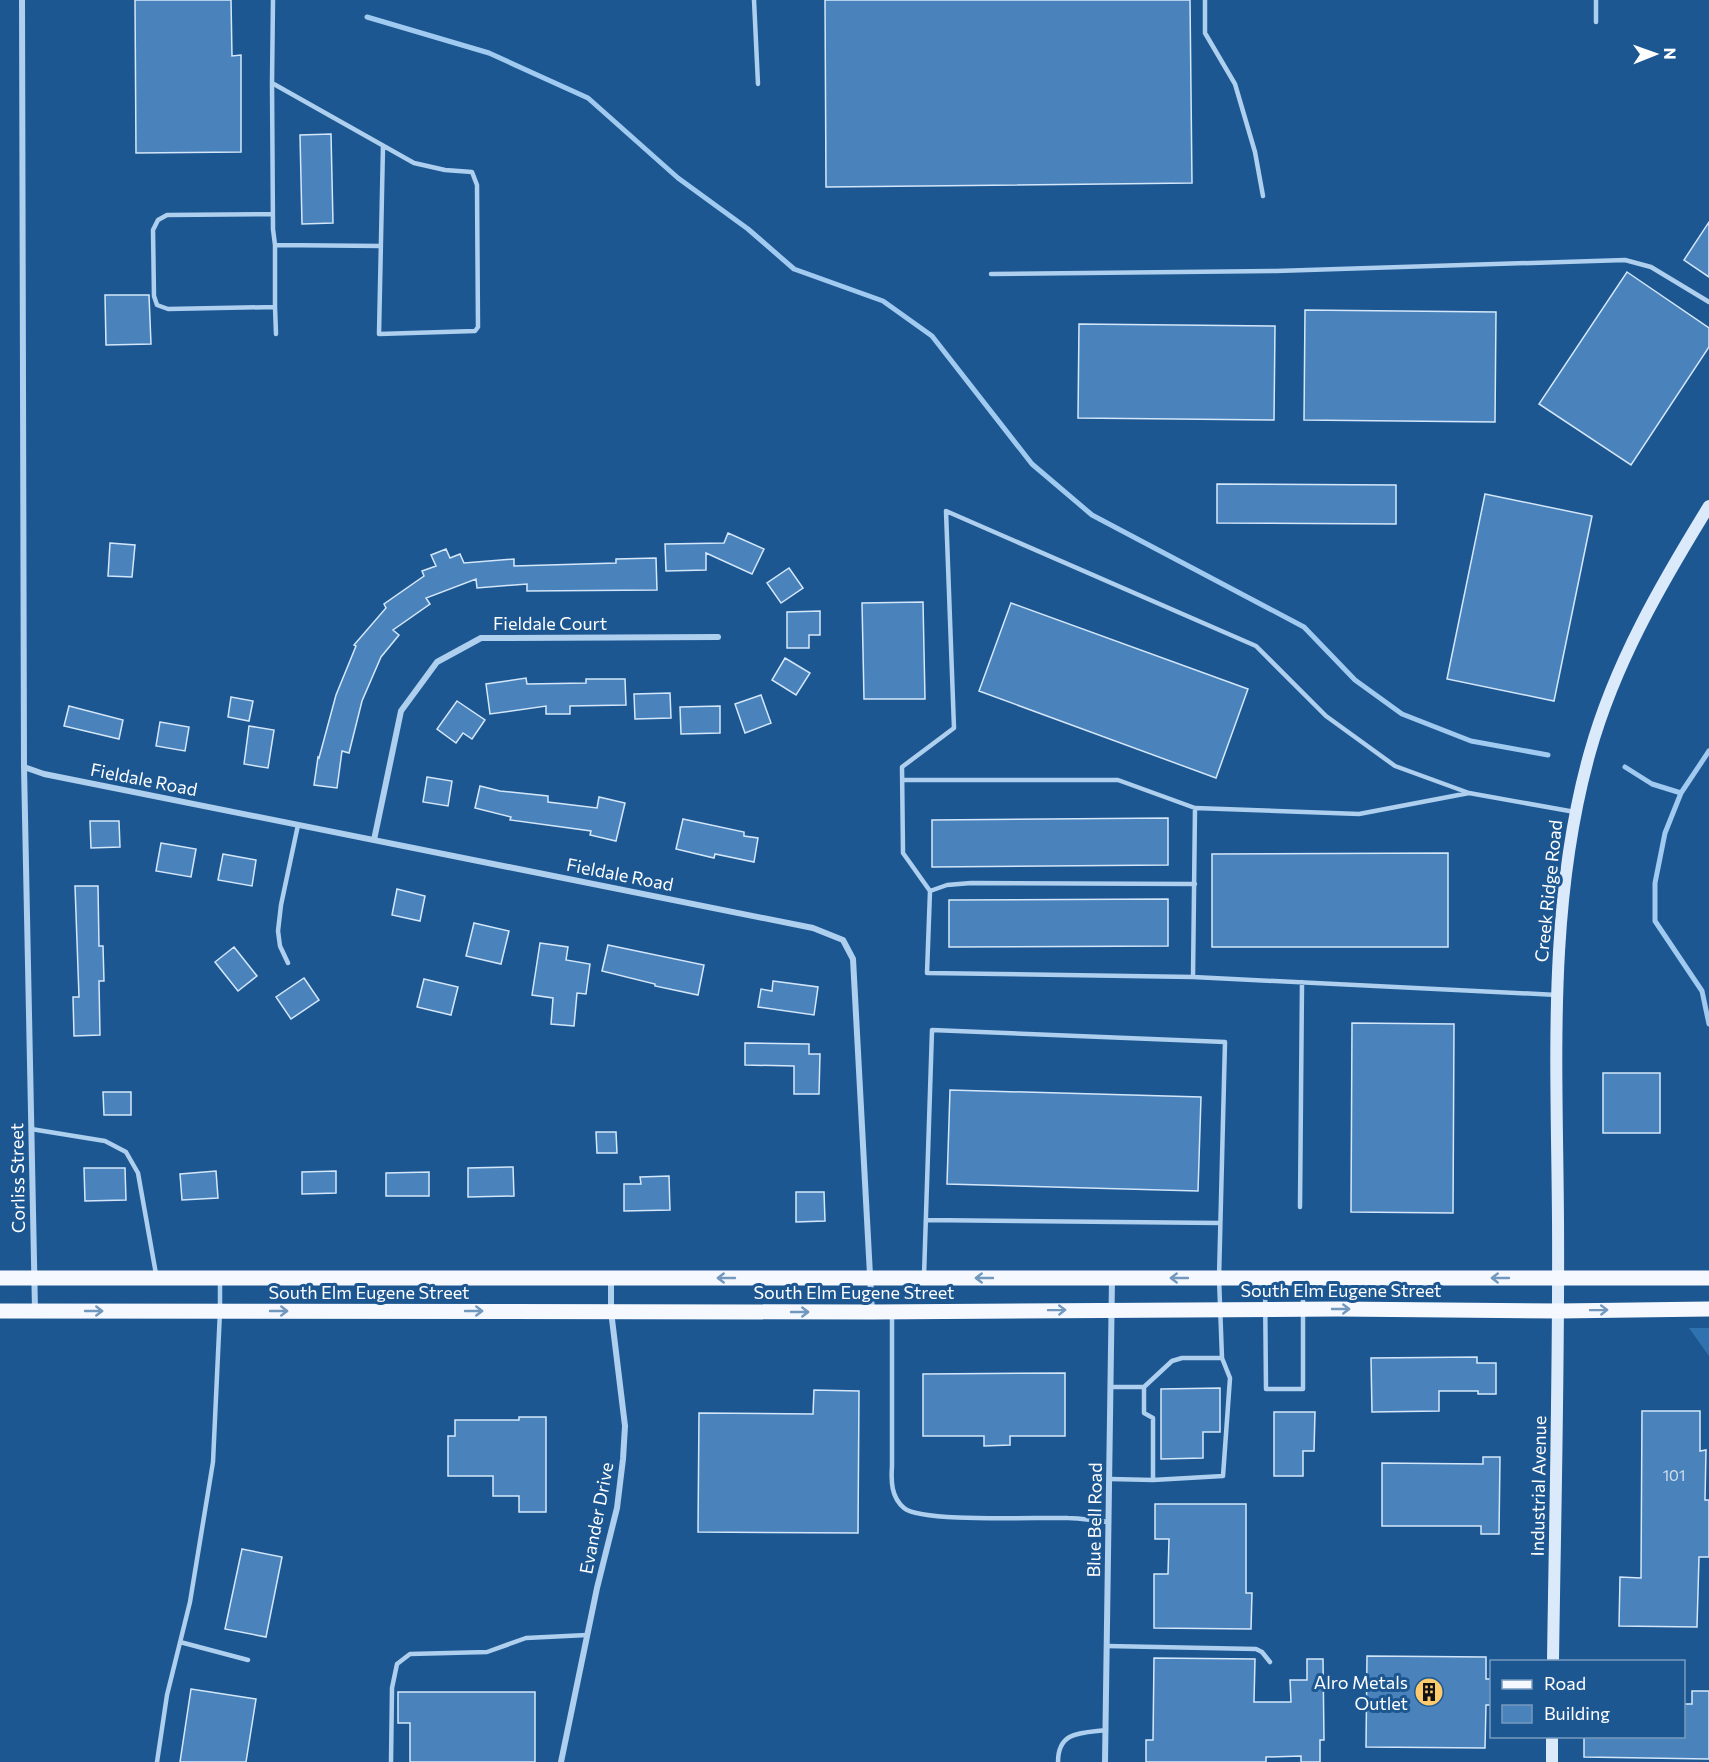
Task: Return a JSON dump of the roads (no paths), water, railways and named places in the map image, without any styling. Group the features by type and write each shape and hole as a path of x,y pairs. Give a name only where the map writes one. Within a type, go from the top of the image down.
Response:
{"main road":[{"name":"Creek Ridge Road","path":"1559,1311 1557,995 1562,902 1575,812 1590,750 1619,669 1641,621 1709,506"},
{"name":"South Elm Eugene Street","path":"0,1278 1702,1278"},
{"name":"South Elm Eugene Street","path":"0,1311 891,1312 1702,1309"},
{"name":"Industrial Avenue","path":"1553,1660 1559,1311"},
{"path":"1552,1738 1552,1762"}],"street":[{"name":"Corliss Street","path":"22,0 24,767 35,1311"},
{"name":"Fieldale Court","path":"374,840 401,711 437,662 481,638 718,637"},
{"name":"Fieldale Road","path":"24,767 44,774 813,928 843,940 852,959 872,1312"},
{"name":"Evander Drive","path":"561,1762 587,1635 617,1508 623,1459 625,1426 611,1311 611,1278"},
{"name":"Blue Bell Road","path":"1105,1762 1112,1278"}],"lane":[{"path":"273,0 272,214 275,245 276,334"},
{"path":"754,0 758,84"},
{"path":"1205,0 1205,33 1235,84 1254,152 1263,196"},
{"path":"1596,0 1596,22"},
{"path":"272,83 414,163 445,170 472,172 477,185 478,327 475,331 379,334 383,146"},
{"path":"272,214 167,215 158,220 153,230 154,296 157,304 168,309 276,307"},
{"path":"275,245 381,246"},
{"path":"991,274 1276,271 1625,260 1651,267 1709,302"},
{"path":"1557,995 1193,977 927,973 930,891 903,853 902,767 954,728 946,511 1256,646 1326,716 1395,766 1468,793 1575,812"},
{"path":"902,780 1118,780 1195,808 1359,814 1468,793"},
{"path":"1193,977 1195,808"},
{"path":"288,963 280,946 278,931 281,905 298,825"},
{"path":"930,891 947,885 971,884 1195,884"},
{"path":"1300,1207 1302,982"},
{"path":"924,1278 932,1030 1225,1042 1219,1310 1222,1358 1230,1378 1223,1476 1153,1480 1110,1479"},
{"path":"31,1129 105,1141 126,1152 138,1173 157,1278"},
{"path":"926,1220 1220,1223"},
{"path":"157,1762 167,1695 190,1602 213,1462 220,1278"},
{"path":"1265,1278 1266,1389 1304,1389 1303,1278"},
{"path":"891,1312 891,1482 895,1497 904,1509 927,1516 1070,1518 1109,1522"},
{"path":"1110,1387 1144,1387 1172,1361 1182,1358 1222,1358"},
{"path":"1144,1387 1144,1413 1153,1418 1153,1480"},
{"path":"391,1762 392,1688 397,1664 410,1653 487,1652 526,1638 587,1635"},
{"path":"180,1642 248,1660"},
{"path":"1107,1646 1256,1649 1262,1652 1270,1662"},
{"path":"1058,1762 1058,1751 1069,1736 1106,1730"}],"waterway":[{"path":"367,17 489,53 588,98 678,178 748,229 794,269 883,301 932,336 1032,464 1092,515 1304,627 1355,680 1402,714 1471,741 1548,755"},
{"path":"1709,751 1681,793 1665,833 1655,883 1655,921 1702,991 1709,1024"},
{"path":"1625,767 1652,784 1681,793"}],"place":[{"name":"Alro Metals Outlet","path":"1429,1692"}]}
